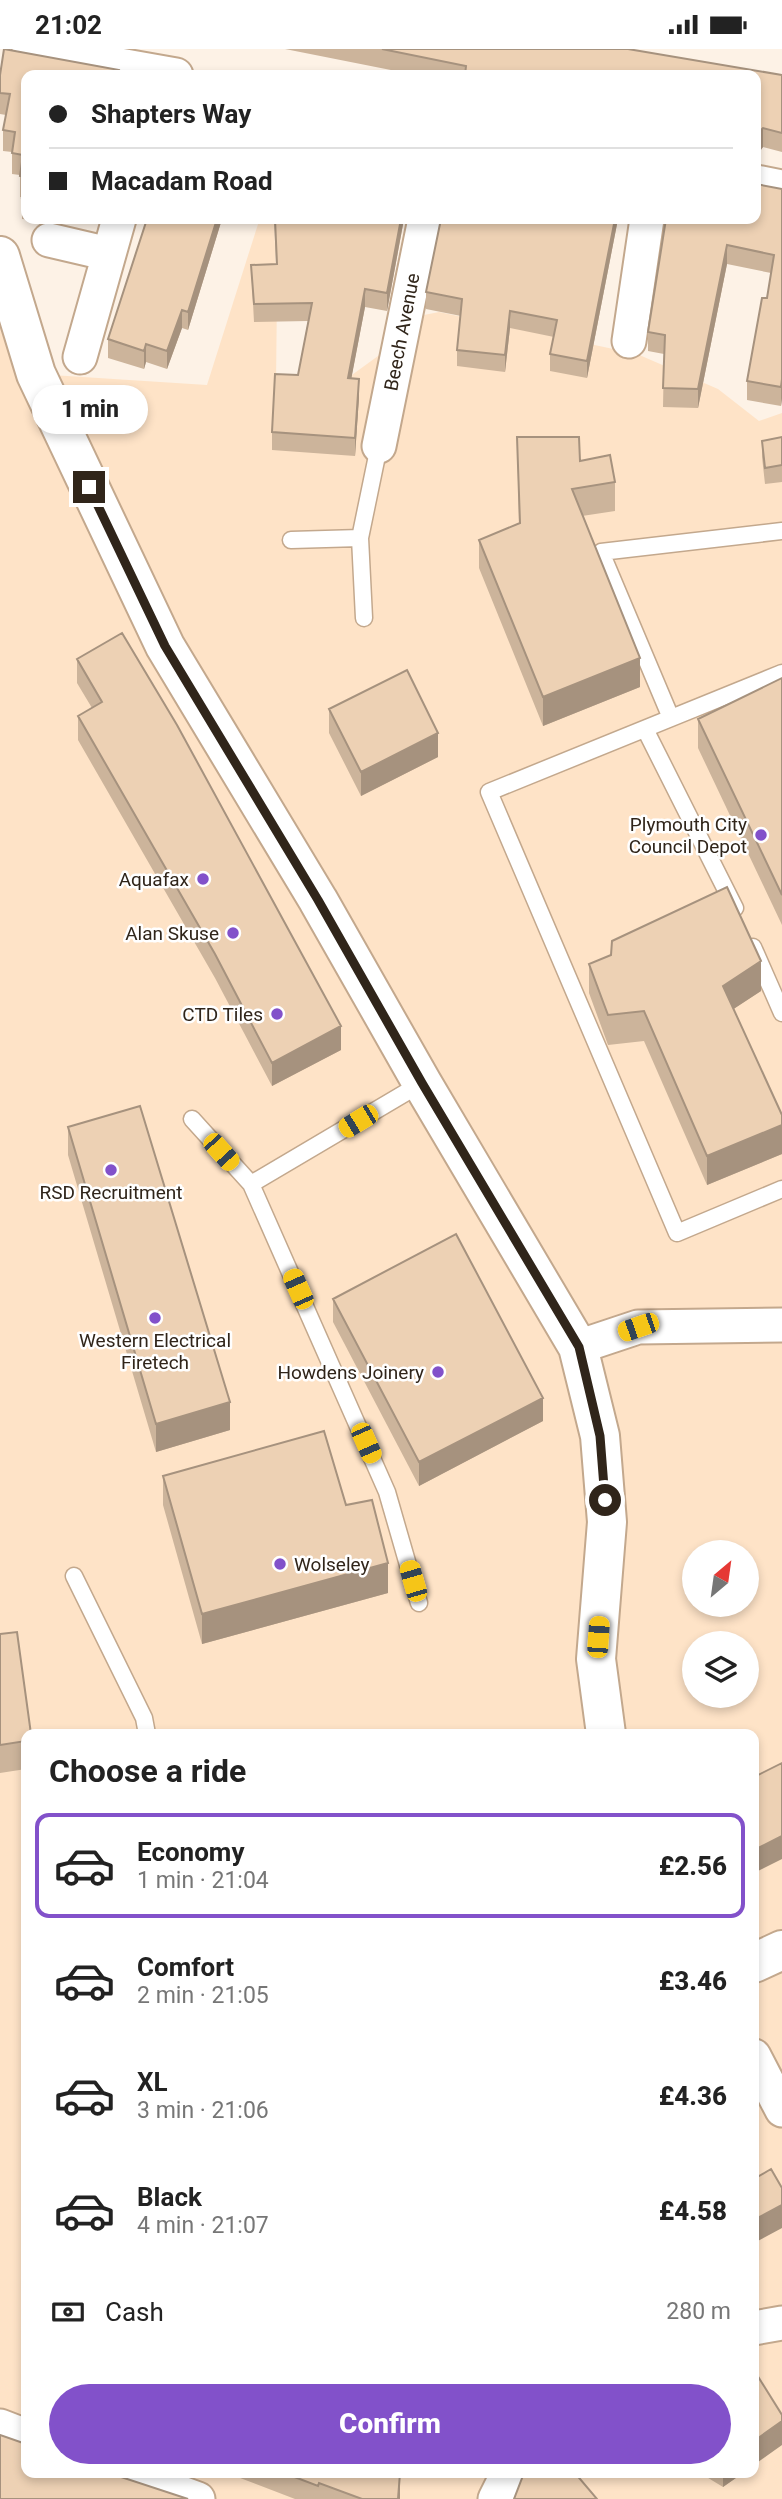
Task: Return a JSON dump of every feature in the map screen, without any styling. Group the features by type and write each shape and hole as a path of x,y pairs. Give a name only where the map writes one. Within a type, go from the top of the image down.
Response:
{"street":[{"path":"40,50 165,68"},
{"path":"761,183 782,187"},
{"path":"79,357 118,224"},
{"name":"Beech Avenue","path":"379,446 424,224"},
{"path":"629,341 646,224"},
{"path":"49,240 109,254"},
{"path":"0,256 36,374 165,646 318,900 422,1083 579,1347 600,1436 607,1522 596,1659 605,1729"},
{"path":"579,1347 638,1327 782,1325"},
{"path":"759,1961 782,1950"},
{"path":"759,2066 782,2110"},
{"path":"759,2327 782,2323"},
{"path":"0,2426 21,2434"},
{"path":"141,2478 198,2499"},
{"path":"495,2499 506,2478"}],"lane":[{"path":"365,618 360,538 379,446"},
{"path":"671,718 601,552 782,531"},
{"path":"291,540 360,538"},
{"path":"782,673 489,792 677,1233 782,1189"},
{"path":"645,729 745,930 782,1013"},
{"path":"251,1184 422,1083"},
{"path":"191,1119 251,1184 387,1492 419,1603"},
{"path":"74,1576 144,1718 146,1729"}],"shaded area":[{"path":"258,224 274,224 277,292 276,384 334,388 422,324 424,315 439,312 637,354 718,389 759,421 782,413 782,2499 0,2499 0,319 36,374 207,385"}],"building":[{"path":"4,49 119,70 21,70 21,155 12,153 15,132 3,130 10,94 0,93"},
{"path":"382,49 628,49 752,70 466,70 466,66"},
{"path":"761,71 782,75 782,133 763,128 761,130"},
{"path":"761,185 782,189 781,387 747,381 762,298 767,298 774,255 727,245 698,389 663,388 665,335 648,332 665,224 761,224"},
{"path":"145,224 215,224 188,312 182,310 167,351 146,344 144,351 108,339"},
{"path":"275,224 400,224 387,293 365,289 348,378 359,379 355,438 272,432 275,374 298,375 312,303 254,304 251,265 277,264"},
{"path":"440,224 614,224 587,361 550,354 557,320 510,311 505,355 457,350 462,299 426,292"},
{"path":"517,437 579,437 580,461 610,455 615,482 572,489 640,658 543,697 479,540 520,523"},
{"path":"782,437 782,465 765,468 762,441"},
{"path":"122,633 177,725 341,1026 272,1063 215,954 78,716 102,702 77,659"},
{"path":"407,670 438,733 361,772 329,709"},
{"name":"Plymouth City Council Depot","path":"782,678 782,895 698,719"},
{"path":"727,887 761,961 723,986 782,1115 782,1125 707,1156 644,1011 608,1015 589,964 611,955 612,941"},
{"name":"Western Electrical Firetech","path":"140,1106 230,1402 156,1424 68,1127"},
{"name":"Howdens Joinery","path":"456,1234 543,1398 419,1462 333,1299"},
{"name":"Wolseley","path":"324,1431 346,1505 372,1500 388,1563 202,1614 163,1476"},
{"path":"17,1632 30,1729 21,1729 21,1742 0,1745 0,1634"},
{"path":"782,1763 782,1836 759,1848 759,1774"},
{"path":"771,2169 782,2188 782,2205 759,2217 759,2176"},
{"path":"759,2378 782,2415 782,2421 759,2437"},
{"path":"0,2435 21,2442 21,2478 124,2478 188,2499 0,2499"},
{"path":"297,2478 400,2478 398,2499 362,2499 319,2483 318,2486"},
{"path":"522,2478 579,2478 597,2499 514,2499"}],"place":[{"name":"Plymouth City Council Depot","path":"761,835"},
{"name":"Aquafax","path":"203,879"},
{"name":"Alan Skuse","path":"233,933"},
{"name":"CTD Tiles","path":"277,1014"},
{"name":"RSD Recruitment","path":"111,1170"},
{"name":"Western Electrical Firetech","path":"155,1318"},
{"name":"Howdens Joinery","path":"438,1372"},
{"name":"Wolseley","path":"280,1564"}],"route":[{"path":"89,487 165,646 318,900 422,1083 579,1347 600,1436 605,1500"}]}
